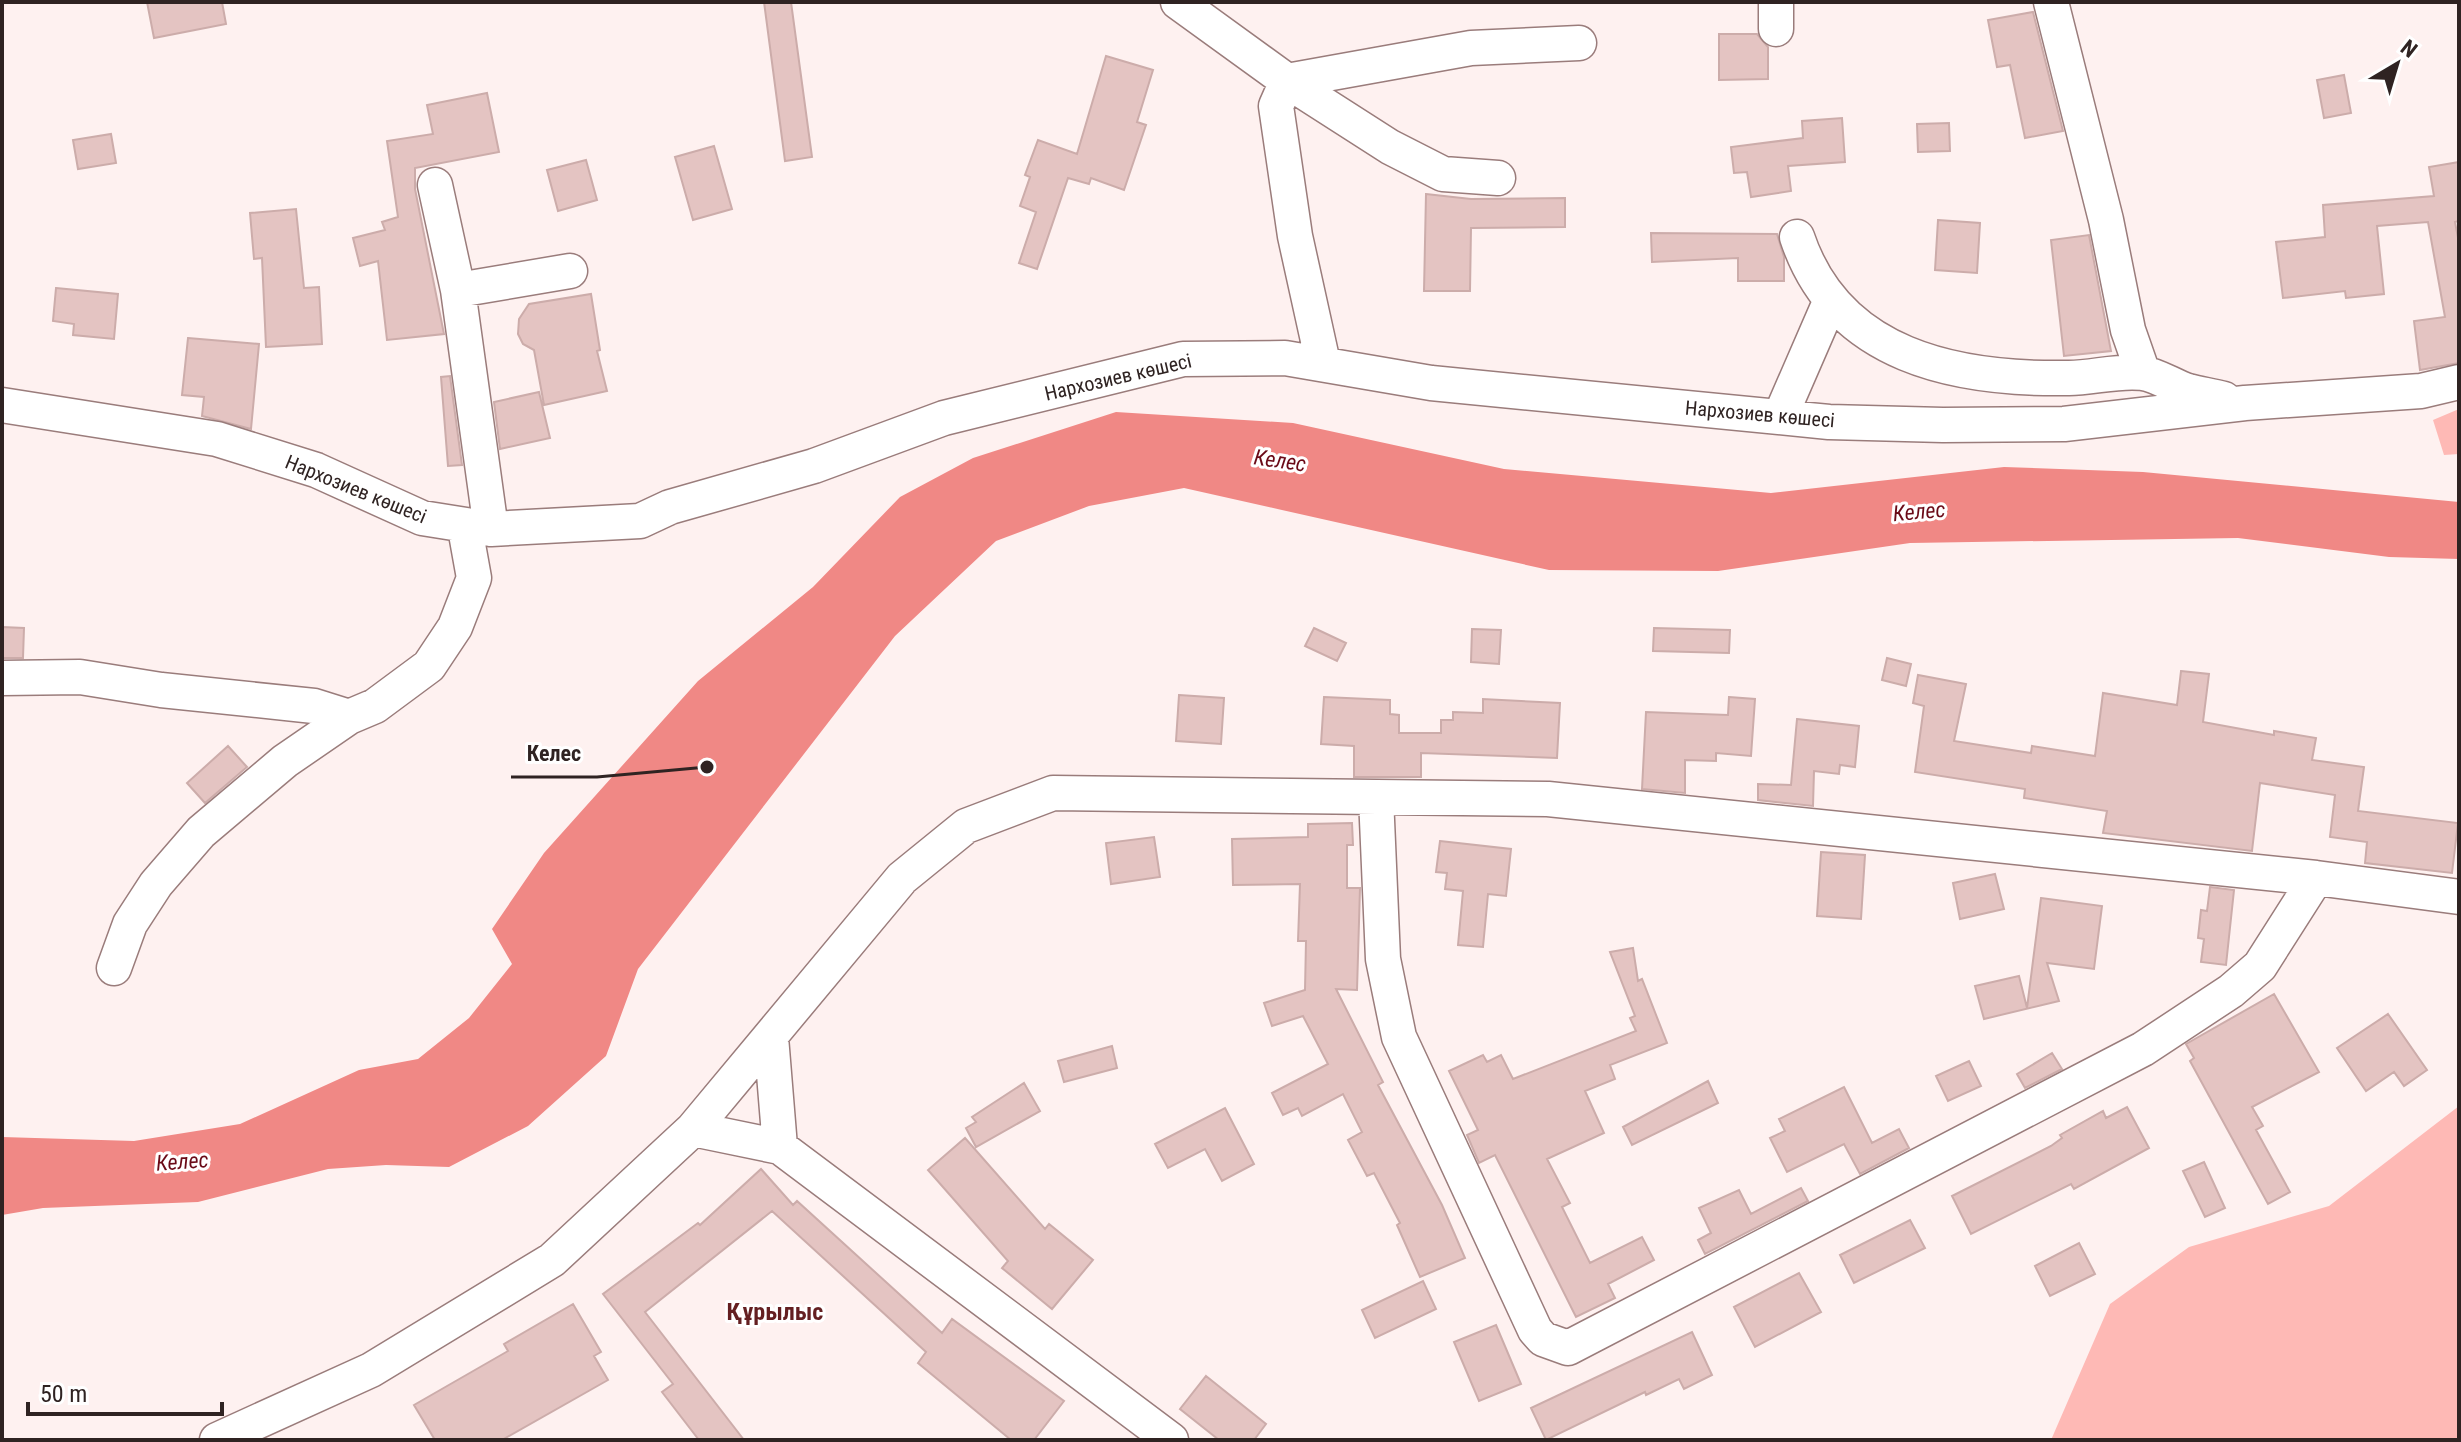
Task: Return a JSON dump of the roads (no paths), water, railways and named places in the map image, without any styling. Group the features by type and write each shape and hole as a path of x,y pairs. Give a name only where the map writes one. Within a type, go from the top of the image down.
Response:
{"street":[{"path":"1178,2 1287,81 1390,147 1443,174 1498,178"},
{"path":"2051,2 2106,220 2132,344 2143,373"},
{"path":"1287,81 1471,48 1579,43"},
{"path":"1287,81 1276,106 1295,236 1323,363"},
{"path":"114,968 130,924 149,894 201,832 285,761 349,717 375,706 429,666 455,627 474,578 478,528 458,290 435,185"},
{"path":"1797,237 1806,266 1830,302 1868,333 1903,352 1972,375 2068,378 2143,373 2189,391 2245,403"},
{"path":"458,290 570,271"},
{"path":"1780,417 1830,302"},
{"name":"Нархозиев көшесі","path":"2,405 217,439 316,470 422,518 478,528 640,521 670,507 814,466 944,418 1183,359 1285,358 1431,383 1780,417 1943,425 2064,424 2245,403 2421,391 2459,382"},
{"path":"2,678 80,677 161,690 314,706 349,717"},
{"path":"217,1440 371,1370 552,1260 693,1129 902,878 966,826 1053,793 1548,799 2316,878 2459,897"},
{"path":"1376,797 1383,959 1399,1037 1535,1330 1543,1339 1568,1348 2143,1049 2231,991 2260,966 2316,878"},
{"path":"771,1037 780,1147"},
{"path":"693,1129 780,1147 1171,1440"}],"water":[{"name":"Келес","path":"1116,412 1293,423 1504,469 1771,493 2004,467 2143,472 2459,502 2459,559 2389,557 2238,538 1910,543 1718,571 1549,570 1184,488 1089,506 996,541 895,636 638,969 606,1056 528,1126 449,1167 386,1165 328,1169 198,1202 43,1208 2,1215 2,1137 134,1141 240,1124 359,1070 418,1059 469,1018 512,964 492,929 544,853 698,681 813,587 900,497 973,458"}],"place":[{"name":"Келес","path":"707,767"}],"district":[{"name":"Құрылыс","path":"775,1312"}]}
